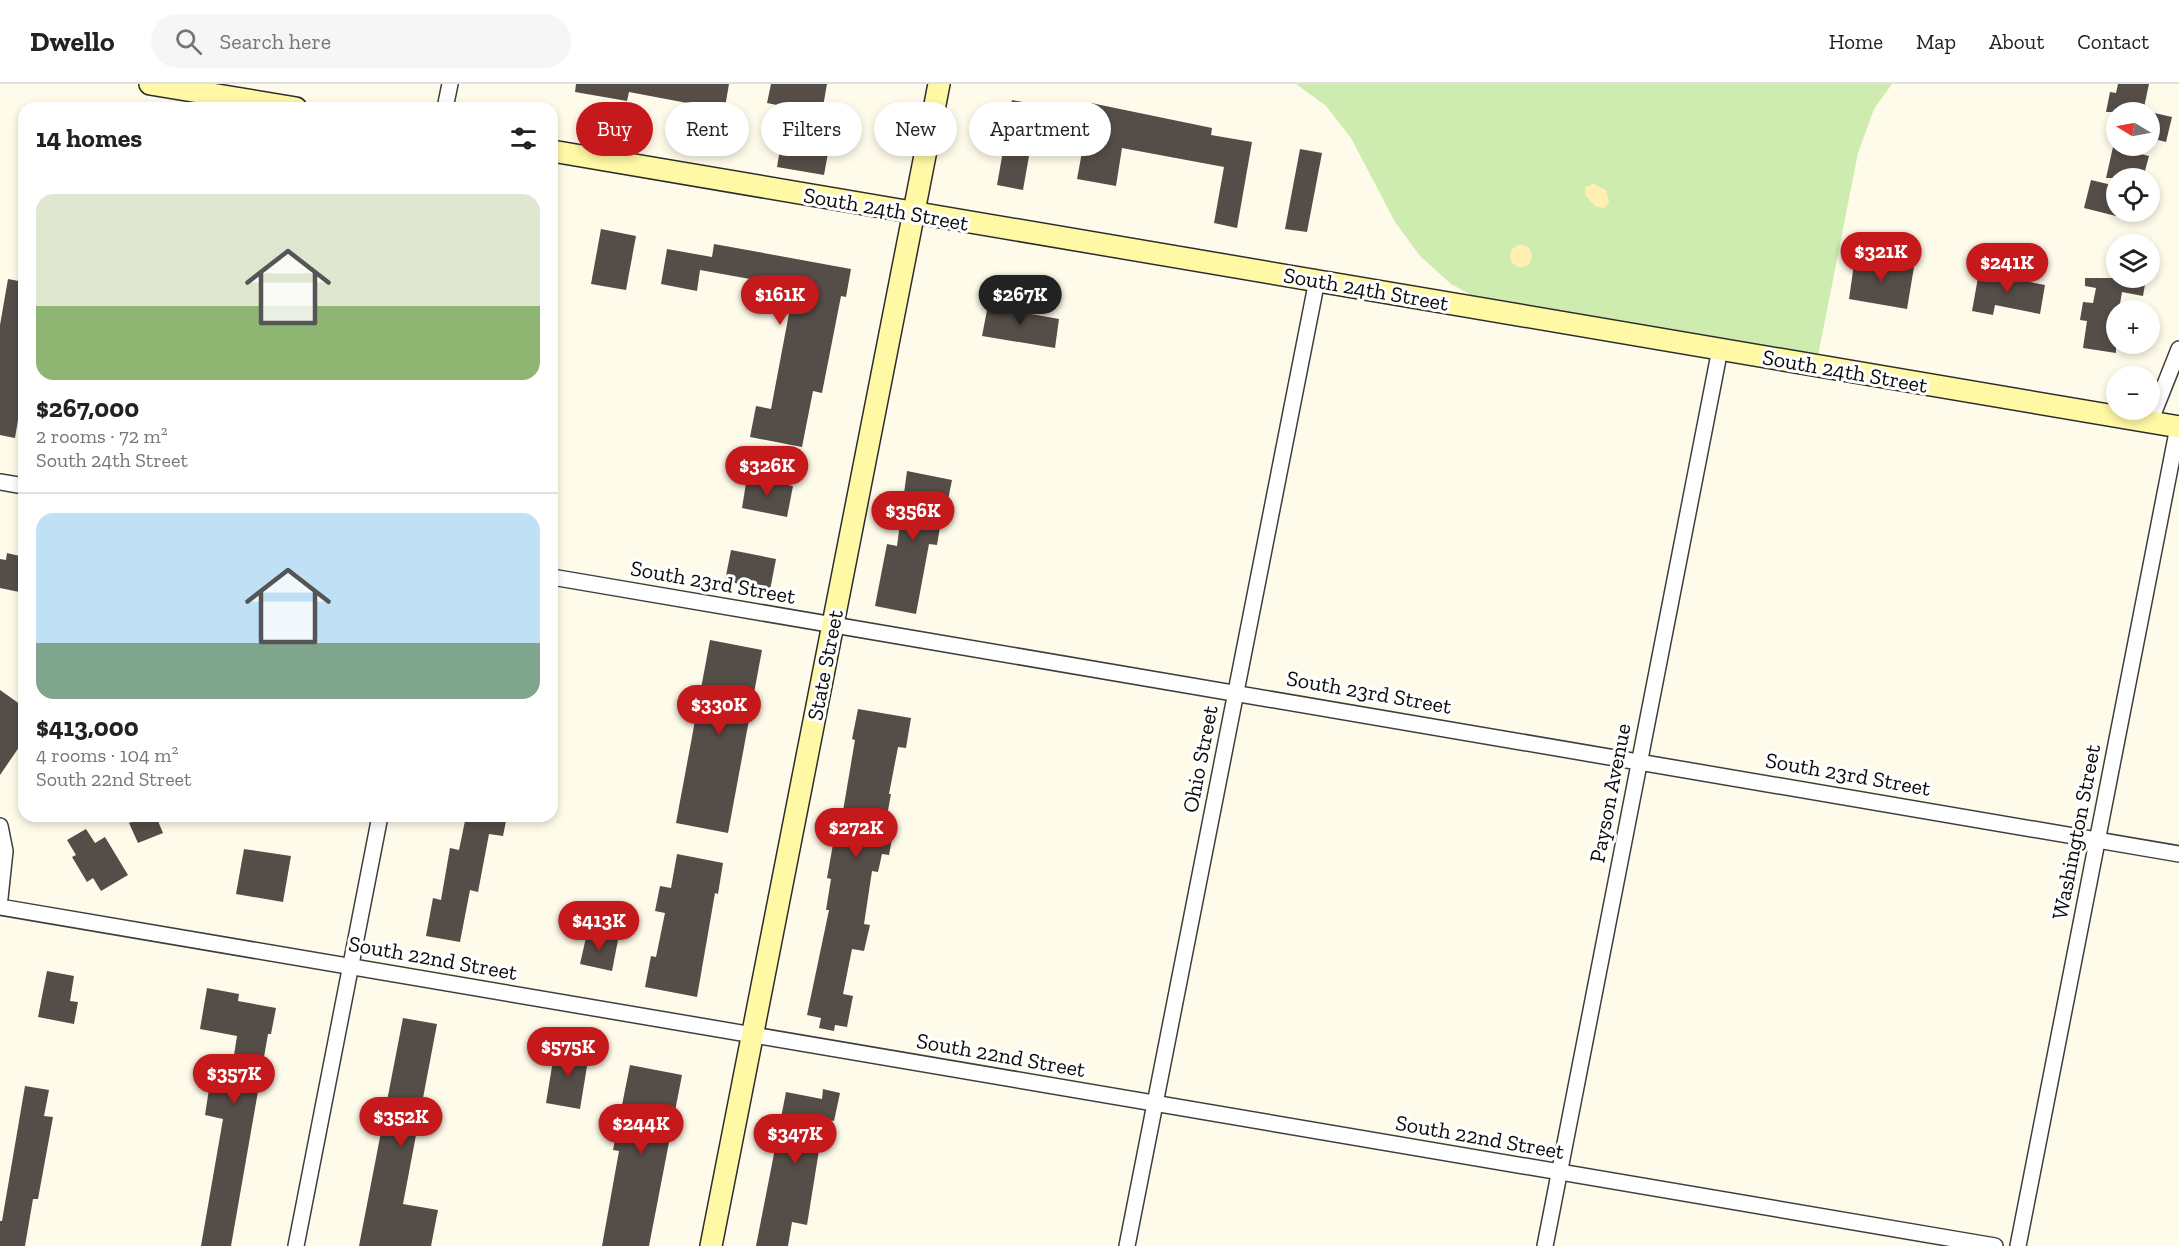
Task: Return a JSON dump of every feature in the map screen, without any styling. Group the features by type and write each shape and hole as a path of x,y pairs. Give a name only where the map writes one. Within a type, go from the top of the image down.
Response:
{"street":[{"path":"150,84 260,102"},
{"path":"446,102 450,84"},
{"name":"State Street","path":"711,1246 939,84"},
{"name":"South 24th Street","path":"558,153 2178,427"},
{"name":"Ohio Street","path":"1127,1246 1317,280"},
{"name":"Payson Avenue","path":"1545,1246 1720,349"},
{"path":"2150,422 2179,349"},
{"name":"Washington Street","path":"2018,1246 2178,427"},
{"path":"0,482 18,485"},
{"name":"South 23rd Street","path":"558,578 2179,854"},
{"path":"296,1246 379,822"},
{"path":"0,826 5,851 0,898"},
{"name":"South 22nd Street","path":"0,907 1995,1246"}],"green space":[{"path":"1296,84 1892,84 1874,109 1858,153 1816,366 1502,312 1451,284 1420,256 1395,222 1351,138 1326,106"}],"sand":[{"path":"1593,184 1606,190 1609,202 1604,208 1595,206 1585,195 1585,187"},
{"path":"1521,245 1529,248 1532,256 1529,264 1521,267 1513,264 1510,256 1513,248"}],"building":[{"path":"576,84 729,84 726,102 682,102 629,92 627,101 575,92"},
{"path":"771,84 827,84 824,102 767,102"},
{"path":"2118,84 2149,84 2145,102 2108,102 2110,92 2116,93"},
{"path":"1111,107 1212,128 1211,135 1252,142 1237,228 1214,223 1224,167 1122,148 1116,186 1077,179 1081,156 1111,156"},
{"path":"2160,114 2172,117 2166,142 2160,140"},
{"path":"1300,149 1322,153 1307,232 1285,229"},
{"path":"779,156 827,156 824,175 777,167"},
{"path":"1002,156 1029,156 1023,190 997,185"},
{"path":"2111,156 2149,156 2146,168 2108,168"},
{"path":"2091,180 2106,184 2106,214 2084,208"},
{"path":"601,229 636,236 626,290 591,284"},
{"path":"714,244 851,269 846,297 841,296 822,393 813,391 802,447 750,437 756,406 771,409 794,287 700,270 697,291 661,284 667,249 712,257"},
{"path":"1855,257 1914,267 1907,309 1849,299"},
{"path":"1979,272 2045,285 2040,314 1995,305 1993,315 1972,311"},
{"path":"2085,278 2106,278 2106,288 2144,288 2143,296 2122,292 2121,300 2106,300 2106,351 2083,348 2087,321 2080,320 2083,302 2093,303 2096,288 2085,286"},
{"path":"8,279 18,281 18,420 15,438 0,435 0,325"},
{"path":"1000,301 1016,304 1015,311 1059,319 1055,348 982,336 988,305 999,307"},
{"path":"907,471 952,480 946,510 943,509 937,545 929,544 916,614 875,606 887,544 897,546"},
{"path":"747,477 793,486 787,517 742,508"},
{"path":"731,550 776,559 770,590 725,581"},
{"path":"7,553 18,556 18,592 0,588 0,559 6,560"},
{"path":"710,640 762,650 728,833 676,823"},
{"path":"0,690 18,703 18,749 0,775"},
{"path":"858,709 911,718 906,748 898,747 889,794 891,794 883,838 892,839 889,855 882,854 878,872 872,871 864,924 870,925 864,951 852,949 843,994 853,996 847,1027 835,1025 834,1031 819,1028 821,1018 807,1015 829,910 826,910 831,879 827,878 838,816 842,817"},
{"path":"158,822 163,833 138,843 129,823"},
{"path":"465,822 506,822 503,836 489,834 478,892 470,890 460,942 426,936 433,898 441,900 450,848 459,850"},
{"path":"86,829 95,843 105,837 128,875 101,891 93,878 87,882 72,857 76,855 67,840"},
{"path":"244,849 291,856 283,902 236,894"},
{"path":"677,854 723,863 718,894 715,893 697,997 645,987 651,956 656,957 665,913 655,911 660,886 671,888"},
{"path":"587,933 618,940 612,971 580,964"},
{"path":"47,971 74,976 70,1001 78,1002 74,1024 38,1017"},
{"path":"207,988 239,994 238,1001 276,1008 271,1034 268,1034 231,1246 201,1246 223,1119 205,1115 209,1089 228,1093 237,1036 200,1029"},
{"path":"403,1018 437,1024 403,1204 438,1210 431,1246 359,1246"},
{"path":"555,1048 589,1054 580,1109 546,1103"},
{"path":"630,1065 682,1075 649,1246 602,1246 619,1151 613,1150"},
{"path":"25,1086 49,1090 44,1116 53,1117 38,1199 33,1199 25,1246 0,1246 0,1221 2,1221"},
{"path":"823,1089 840,1093 834,1121 824,1119 807,1225 792,1222 788,1246 756,1246 786,1092 822,1099"}]}
